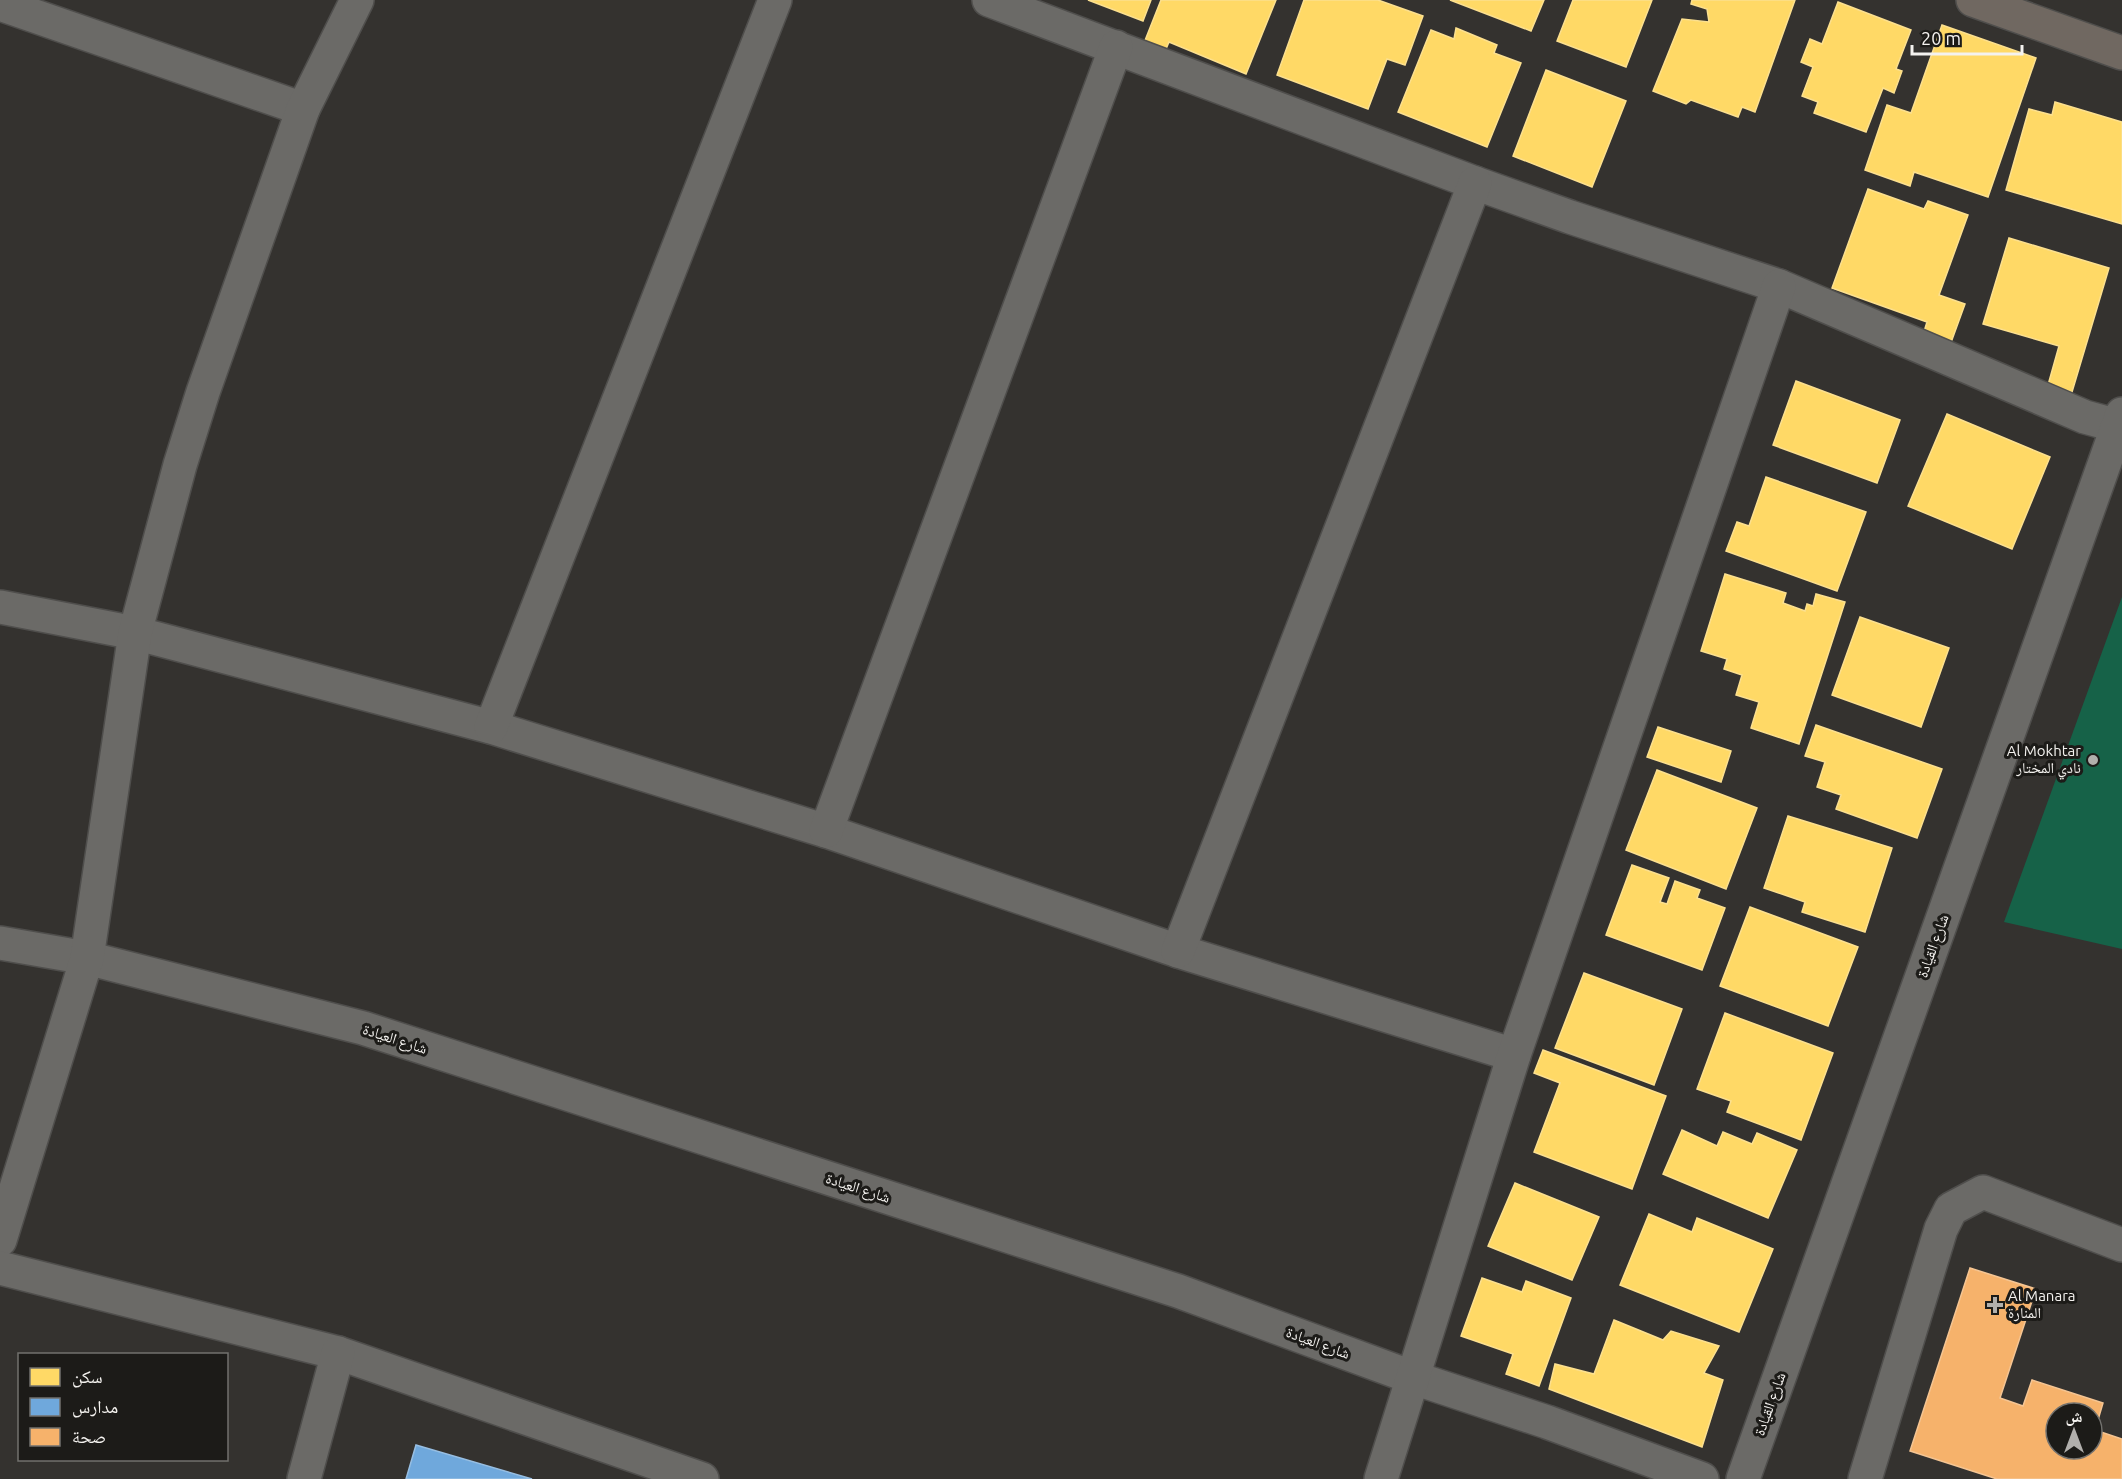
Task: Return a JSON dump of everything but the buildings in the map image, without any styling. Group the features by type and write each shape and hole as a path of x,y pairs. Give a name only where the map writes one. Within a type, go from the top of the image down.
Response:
{"main road":[{"path":"1973,0 2122,53"}],"street":[{"path":"0,1240 87,958 135,633 180,465 202,392 303,109 357,0"},
{"path":"491,727 775,0"},
{"path":"989,0 1475,183 1779,286 2085,417 2120,420"},
{"path":"0,4 303,109"},
{"path":"826,831 1116,47"},
{"path":"1178,951 1475,183"},
{"path":"1381,1479 1514,1055 1779,286"},
{"name":"شارع القيادة","path":"1743,1479 2120,420"},
{"path":"0,607 135,633 491,727 826,831 1178,951 1514,1055"},
{"name":"شارع العيادة","path":"0,943 87,958 374,1032 1178,1291 1414,1378 1547,1422 1702,1479"},
{"path":"1865,1479 1941,1229 1951,1209 1983,1192 2122,1245"},
{"path":"0,1268 338,1353 702,1479"},
{"path":"304,1479 338,1353"}],"green space":[{"name":"Al Mokhtar نادي المختار","path":"2122,597 2122,949 2004,922"}],"place":[{"name":"Al Mokhtar نادي المختار","path":"2093,760"},
{"name":"Al Manara المنارة","path":"1995,1305"}]}
